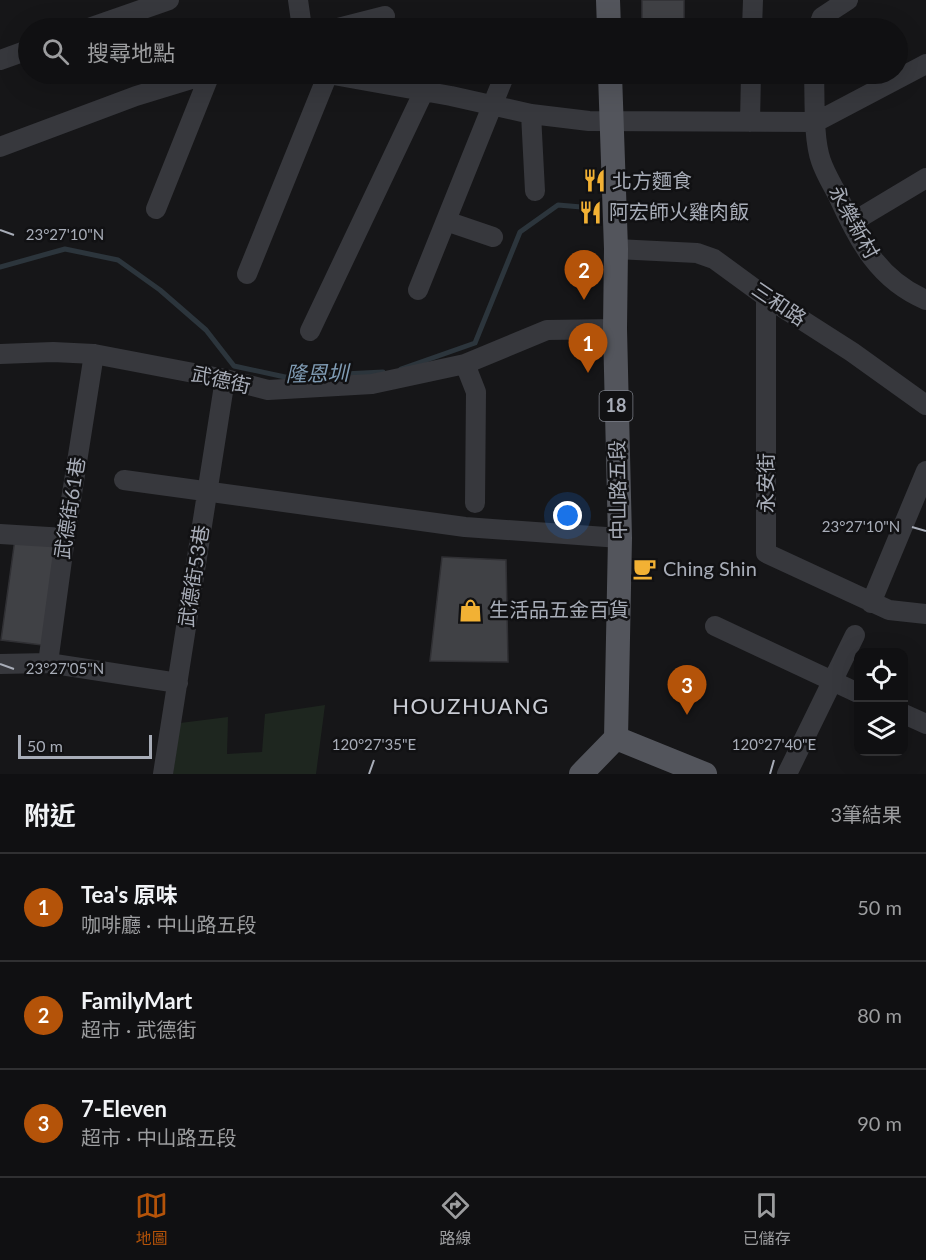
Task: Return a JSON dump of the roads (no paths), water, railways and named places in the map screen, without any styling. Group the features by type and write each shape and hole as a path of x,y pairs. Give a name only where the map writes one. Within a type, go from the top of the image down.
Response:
{"main road":[{"path":"608,0 609,18"},
{"name":"中山路五段","path":"610,84 616,249 615,329 620,538 616,738"},
{"path":"581,774 616,738 705,774"}],"street":[{"path":"118,18 169,0"},
{"path":"298,0 301,18"},
{"path":"752,18 753,0"},
{"path":"822,18 848,0"},
{"path":"377,18 385,16"},
{"path":"0,60 18,54"},
{"path":"908,73 926,64"},
{"path":"0,147 136,96 176,84"},
{"path":"156,209 205,84"},
{"path":"247,274 324,84"},
{"path":"384,84 531,114 612,122 816,122 888,84"},
{"path":"418,290 501,84"},
{"path":"750,122 751,84"},
{"name":"永樂新村","path":"814,84 820,159 851,223 875,263 908,292 926,300"},
{"path":"310,331 424,91"},
{"path":"531,114 535,191"},
{"path":"851,223 926,178"},
{"path":"446,222 493,237"},
{"name":"三和路","path":"616,249 697,253 714,259 766,297 852,352 926,405"},
{"name":"永安街","path":"766,297 766,553 871,603"},
{"name":"武德街","path":"0,354 53,352 94,354 225,379 268,390 372,384 465,364 547,330 615,329"},
{"name":"武德街61巷","path":"48,663 94,354"},
{"path":"465,364 476,392 476,503"},
{"name":"武德街53巷","path":"164,773 225,379"},
{"path":"926,471 871,603 889,610 926,614"},
{"path":"124,480 465,527 620,538"},
{"path":"0,534 65,538"},
{"path":"715,626 854,691"},
{"path":"787,774 855,635"},
{"path":"0,664 48,663 178,683"},
{"path":"908,716 926,724"}],"waterway":[{"name":"隆恩圳","path":"401,369 475,343 520,232 558,205 593,208"},
{"name":"隆恩圳","path":"0,267 65,249 118,260 160,290 206,330 234,366 285,377 383,372"}],"place":[{"name":"北方麵食","path":"594,181"},
{"name":"阿宏師火雞肉飯","path":"591,212"},
{"name":"FamilyMart","path":"584,300"},
{"name":"Tea's 原味","path":"588,373"},
{"name":"Ching Shin","path":"645,569"},
{"name":"生活品五金百貨","path":"471,610"},
{"name":"7-Eleven","path":"687,715"}],"district":[{"name":"HOUZHUANG","path":"471,706"}]}
